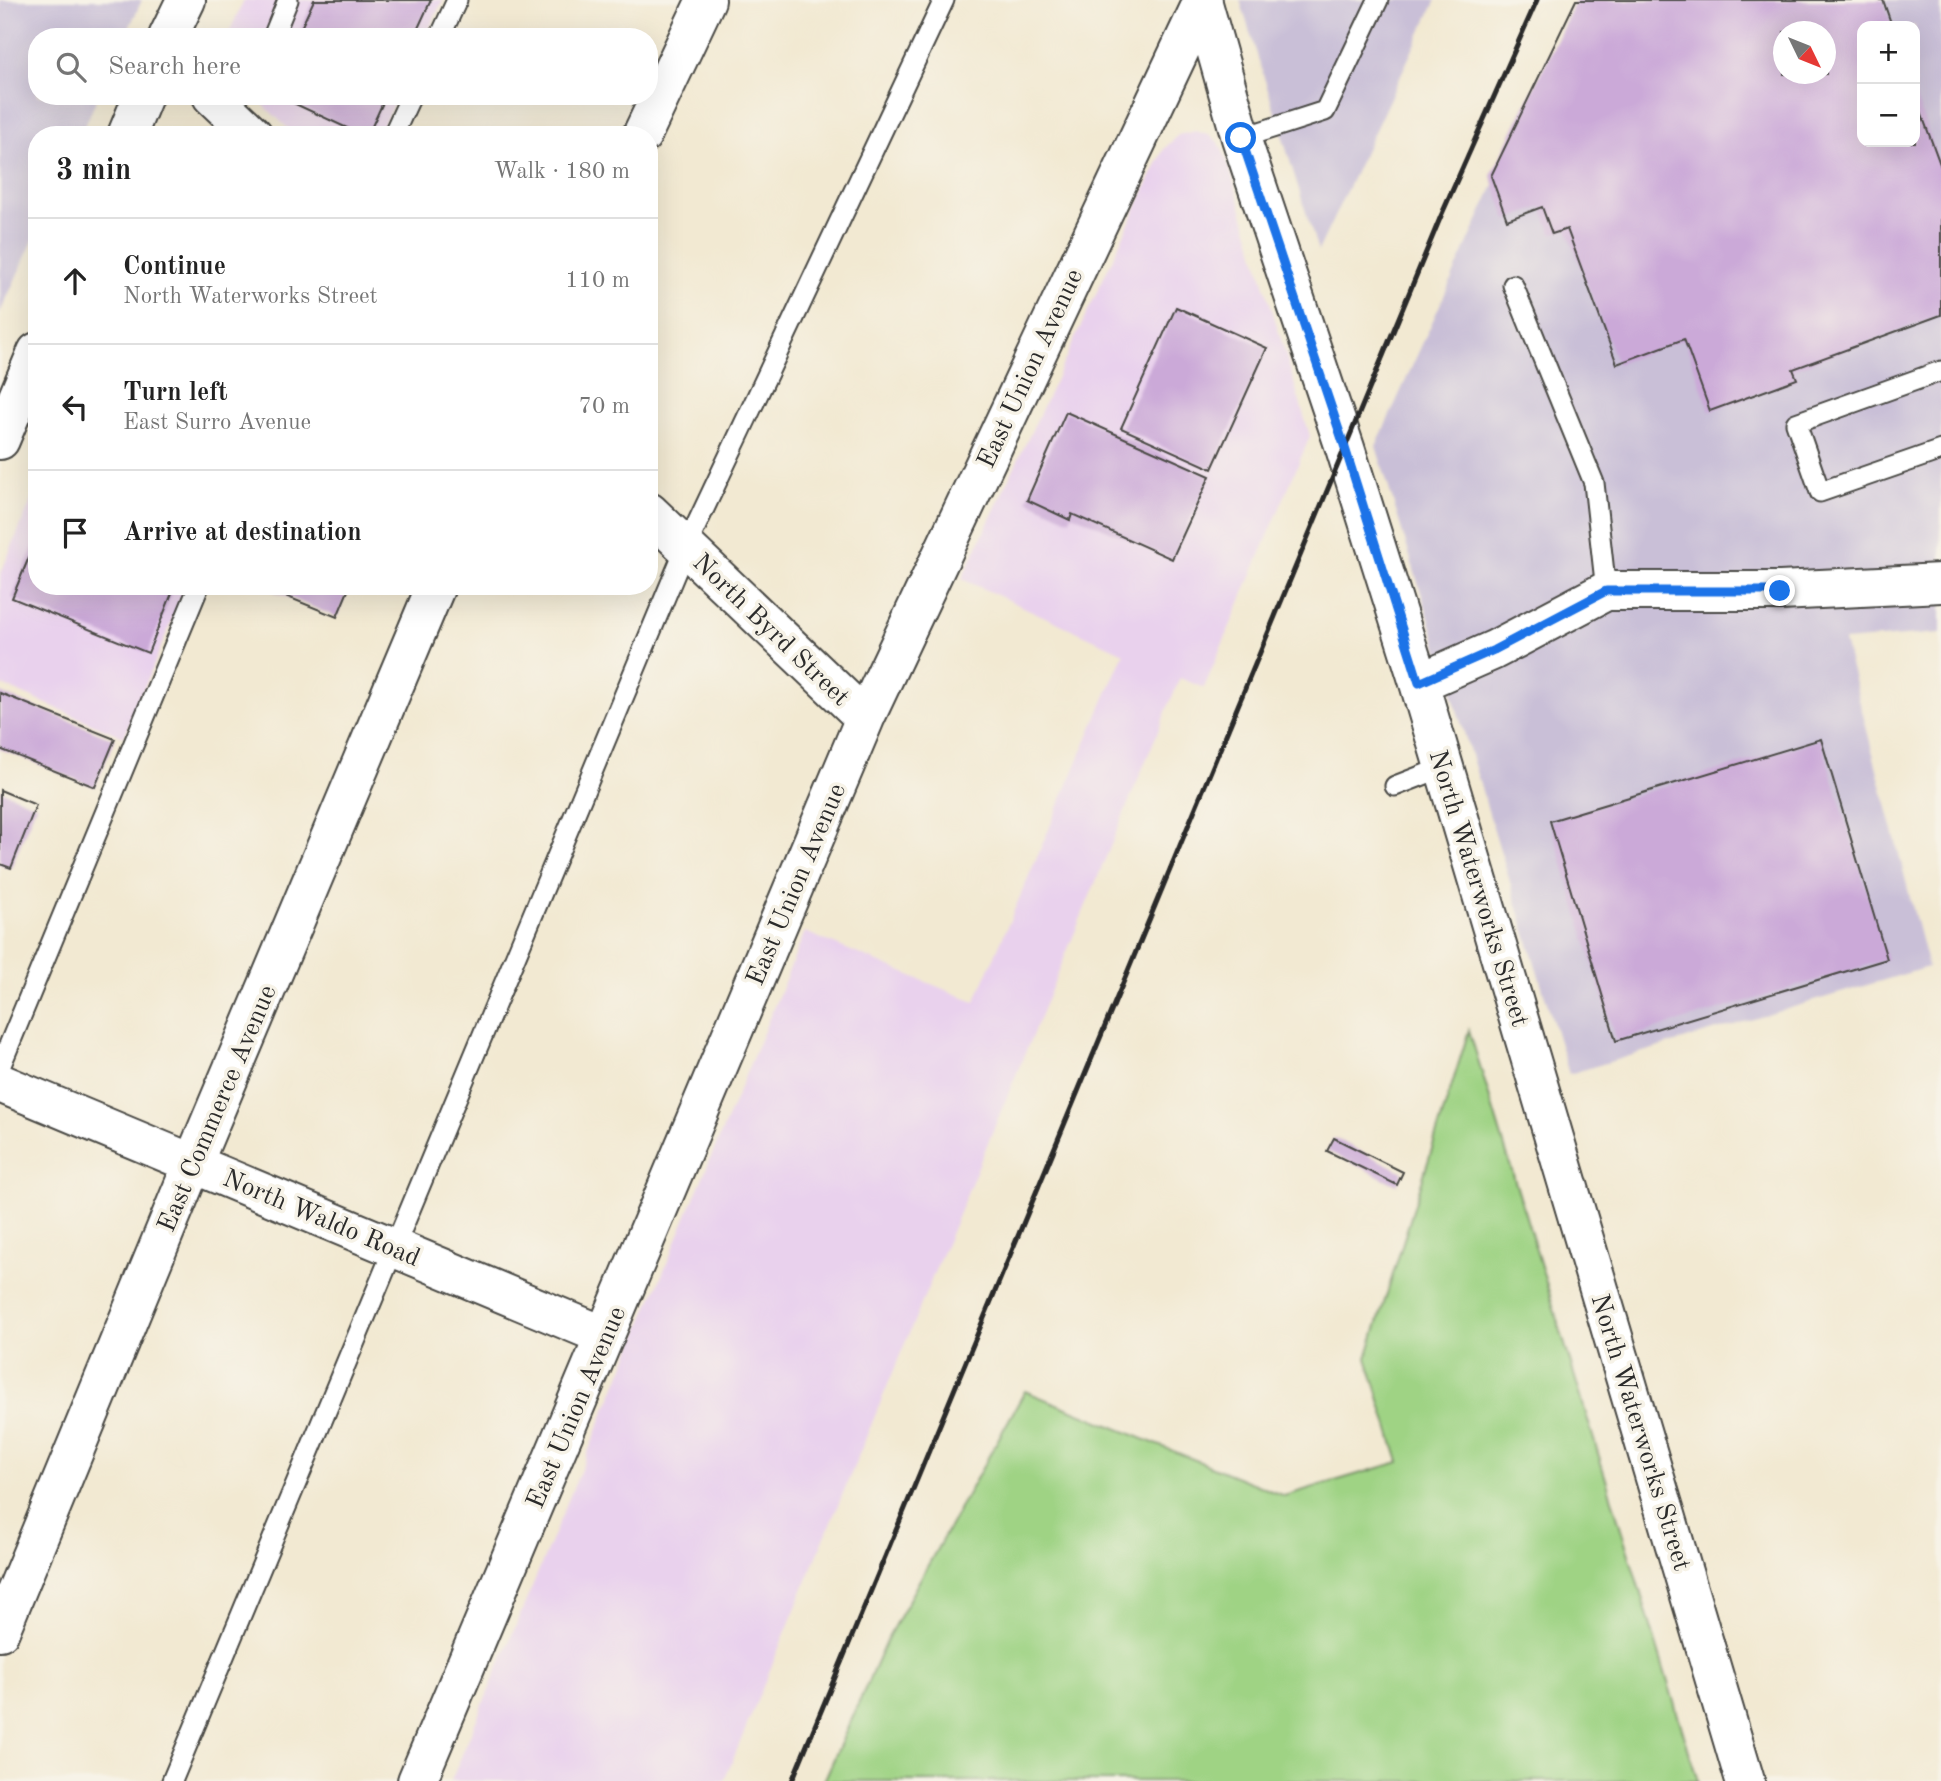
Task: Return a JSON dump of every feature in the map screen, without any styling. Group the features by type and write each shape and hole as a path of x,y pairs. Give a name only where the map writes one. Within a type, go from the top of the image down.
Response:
{"street":[{"path":"172,28 186,0"},
{"path":"658,101 706,0"},
{"name":"North Waterworks Street","path":"1202,1 1241,138 1345,448 1419,683 1745,1781"},
{"name":"East Union Avenue","path":"417,1781 865,718 1202,1"},
{"path":"131,126 139,105"},
{"path":"646,126 656,105"},
{"path":"0,440 28,373"},
{"name":"North Byrd Street","path":"658,521 865,718"},
{"path":"1419,683 1494,650 1606,591 1780,591 1941,580"},
{"name":"East Commerce Avenue","path":"0,1631 432,595"},
{"name":"North Waldo Road","path":"0,1083 605,1336"}],"lane":[{"path":"277,28 288,0"},
{"path":"444,28 457,0"},
{"path":"172,1781 686,547 944,0"},
{"path":"1241,138 1325,111 1378,0"},
{"path":"397,126 407,105"},
{"path":"1513,285 1594,484 1606,591"},
{"path":"1941,371 1797,423 1820,492 1941,450"},
{"path":"0,1067 195,595"},
{"path":"1395,786 1444,767"}],"shaded area":[{"path":"0,0 142,0 129,28 28,28 28,105 94,105 85,126 28,126 28,252 0,313"},
{"path":"244,0 443,0 429,28 231,28"},
{"path":"1240,0 1436,0 1318,251"},
{"path":"1578,0 1941,0 1941,633 1844,641 1928,967 1569,1074 1376,446"},
{"path":"263,105 393,105 382,126 286,126"},
{"path":"1196,131 1211,136 1219,143 1227,160 1310,436 1204,688 1180,678 724,1781 451,1781 805,932 975,1002 1124,653 962,579 1164,149 1178,135"},
{"path":"28,508 28,595 182,595 124,737 0,684 0,575"}],"green space":[{"path":"1469,1030 1698,1781 824,1781 888,1637 1025,1391 1284,1496 1399,1462 1367,1358"}],"building":[{"path":"314,0 431,0 418,28 301,28"},
{"path":"1576,0 1883,0 1890,21 1857,21 1857,147 1920,147 1920,110 1941,167 1941,315 1793,369 1797,379 1710,411 1684,339 1617,364 1567,229 1552,234 1542,207 1507,220 1491,176"},
{"path":"297,105 382,105 372,126 343,126"},
{"path":"1176,307 1267,348 1212,469 1121,428"},
{"path":"1066,412 1210,476 1172,559 1072,514 1070,520 1027,500"},
{"path":"28,560 28,595 171,595 148,653 12,598"},
{"path":"283,595 346,595 337,617"},
{"path":"0,693 115,739 95,787 0,749"},
{"path":"1821,739 1887,959 1616,1041 1550,821"},
{"path":"0,790 36,805 11,868 0,864"},
{"path":"1334,1138 1403,1172 1397,1185 1327,1151"}],"railway":[{"path":"792,1781 1441,216 1537,0"}],"route":[{"path":"1241,138 1345,448 1419,683 1494,650 1606,591 1780,591"}]}
